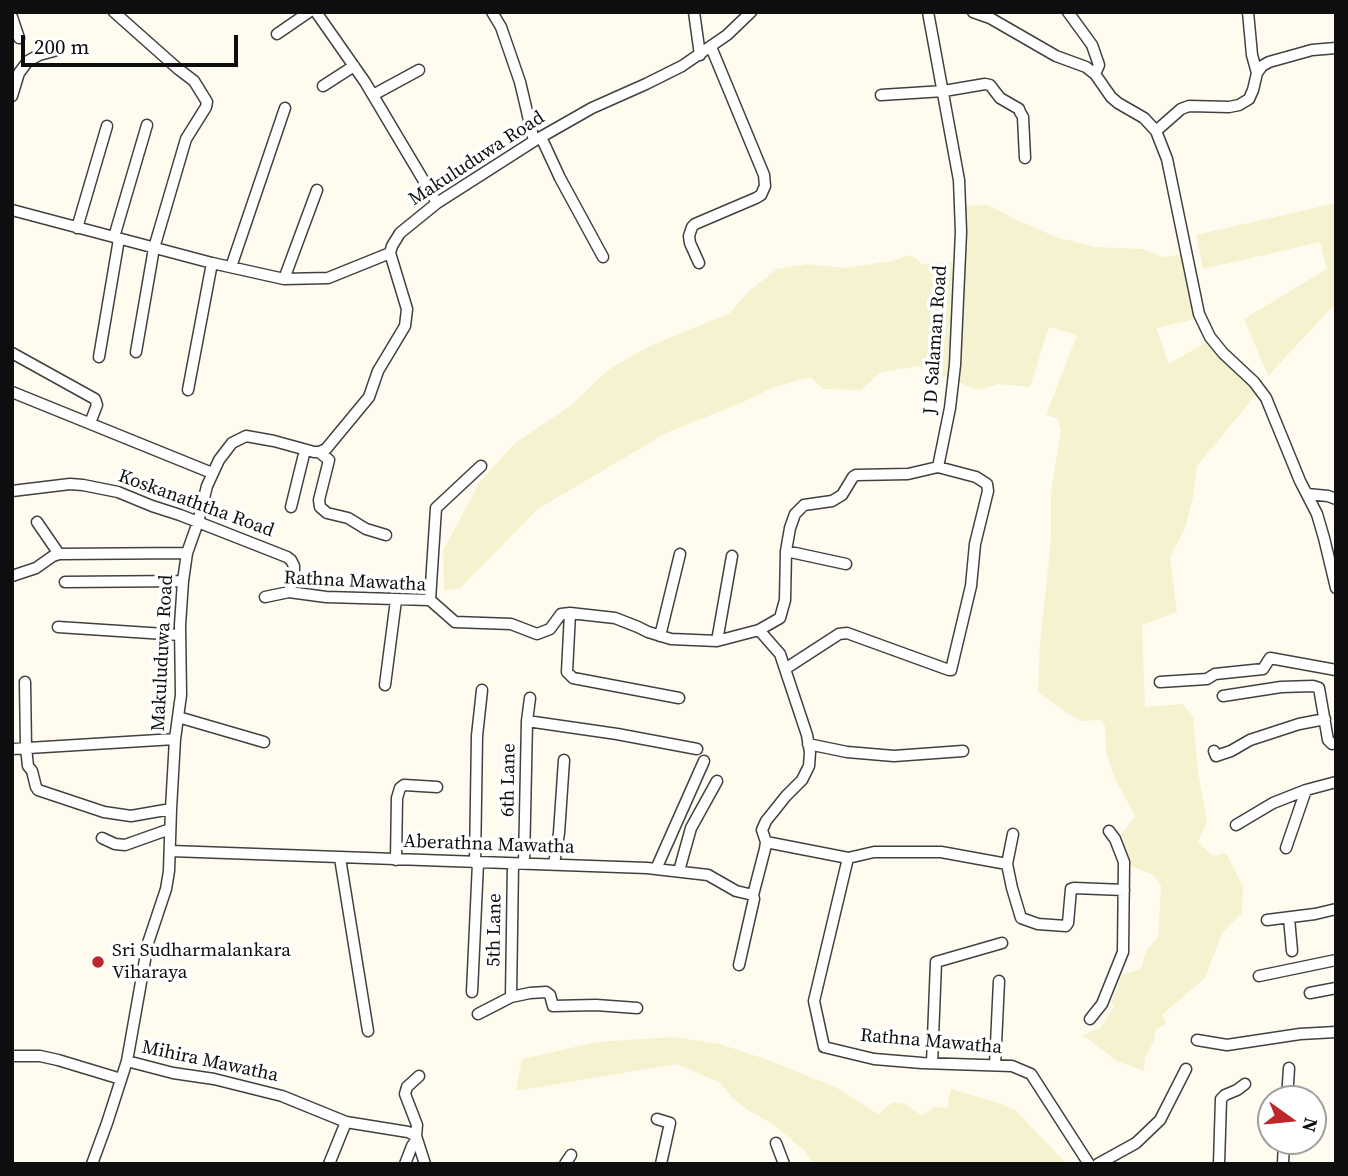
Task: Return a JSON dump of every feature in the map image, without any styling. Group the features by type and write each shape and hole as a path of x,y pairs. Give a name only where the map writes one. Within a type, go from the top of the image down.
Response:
{"street":[{"path":"114,12 194,81 207,102 186,139 154,248 136,352"},
{"path":"492,12 501,27 538,139 603,257"},
{"path":"694,12 700,55"},
{"name":"Makuluduwa Road","path":"390,253 394,240 400,233 437,203 592,108 646,84 700,55 751,12"},
{"name":"J D Salaman Road","path":"928,12 959,180 961,232 955,365 950,408 938,467"},
{"path":"973,12 990,18 1056,56 1086,67 1096,74 1118,103 1144,118 1156,131 1167,159 1196,304 1204,326 1223,353 1260,389 1272,411 1321,526 1332,561 1336,588"},
{"path":"1068,12 1092,45 1099,65 1096,74"},
{"path":"1248,12 1252,55 1257,73"},
{"path":"277,34 316,13 373,95 437,203"},
{"path":"12,17 19,38"},
{"path":"699,263 690,243 692,227 756,198 765,186 764,175 711,47"},
{"path":"1156,131 1181,109 1189,106 1229,107 1249,99 1257,73 1269,62 1312,50 1336,48"},
{"path":"12,96 19,73 28,61 54,51"},
{"path":"323,86 354,66"},
{"path":"373,95 419,70"},
{"path":"881,95 944,91 985,83 990,85 1000,98 1019,109 1023,117 1025,158"},
{"path":"231,267 285,108"},
{"path":"99,357 116,238 147,125"},
{"path":"77,228 107,126"},
{"path":"284,279 317,190"},
{"path":"12,210 212,263 284,279 328,278 390,253 407,309 405,326 378,371 369,397 326,449 319,452 329,460 319,500 320,507 327,513 348,518 366,529 386,535"},
{"path":"188,390 212,263"},
{"path":"12,353 95,399 97,405 90,423"},
{"path":"12,392 212,473"},
{"name":"Makuluduwa Road","path":"92,1164 127,1061 148,943 166,889 181,695 183,581 187,553 207,486 227,447 246,436 319,452"},
{"path":"291,507 305,450"},
{"path":"430,600 436,508 481,466"},
{"path":"679,698 573,678 567,672 570,613 615,618 671,639 717,641 759,630 780,618 785,600 786,551 790,528 795,514 804,505 832,501 840,497 853,477 862,474 908,474 938,467 976,477 987,484 988,491 975,544 971,586 951,670 847,633 839,634 785,668"},
{"name":"Koskanaththa Road","path":"12,491 69,484 118,492 287,557 291,560 294,574 289,593"},
{"path":"1307,494 1336,499"},
{"path":"37,522 59,554"},
{"path":"786,551 846,564"},
{"path":"12,576 36,568 59,554 187,553"},
{"path":"660,636 680,554"},
{"path":"717,641 732,556"},
{"path":"65,582 183,581"},
{"name":"Rathna Mawatha","path":"265,597 289,593 326,597 430,600 455,622 512,624 537,634 550,629 561,614 570,613"},
{"path":"385,685 396,600"},
{"path":"58,626 180,635"},
{"path":"739,965 765,845 762,830 786,796 802,780 809,766 808,744 780,654 759,630"},
{"path":"1160,682 1207,679 1215,674 1263,669 1270,657 1336,670"},
{"path":"25,682 26,748 28,766 36,788 104,812 131,816 171,809"},
{"path":"1223,696 1281,687 1319,688 1329,742 1336,743"},
{"path":"472,992 477,736 482,690"},
{"name":"6th Lane","path":"519,864 530,698"},
{"path":"178,717 264,742"},
{"path":"1214,751 1216,756 1250,740 1299,724 1325,719"},
{"path":"527,721 697,749"},
{"path":"12,749 176,739"},
{"path":"808,744 847,752 894,756 963,751"},
{"path":"554,864 564,760"},
{"path":"656,869 704,761"},
{"path":"679,871 691,828 717,781"},
{"path":"1236,825 1273,803 1336,782"},
{"path":"396,860 397,798 400,788 404,785 437,787"},
{"path":"1286,848 1306,790"},
{"path":"102,838 125,845 170,828"},
{"path":"1090,1019 1102,1004 1123,952 1124,862 1109,831"},
{"path":"1013,834 1007,864 1021,918 1038,924 1066,926 1071,889 1124,890"},
{"path":"765,845 848,858 874,852 942,852 1007,864"},
{"name":"Aberathna Mawatha","path":"170,851 656,869 708,875 736,891 753,895"},
{"path":"340,858 368,1031"},
{"name":"Rathna Mawatha","path":"848,858 814,1001 824,1048 874,1059 1012,1066 1031,1074 1090,1164"},
{"name":"5th Lane","path":"511,997 519,864"},
{"path":"1267,920 1336,909"},
{"path":"1289,918 1292,951"},
{"path":"932,1063 936,962 1002,943"},
{"path":"1259,976 1336,960"},
{"path":"995,1065 999,981"},
{"path":"1310,993 1336,988"},
{"path":"478,1014 511,997 546,992 550,995 553,1006 637,1008"},
{"path":"1197,1040 1227,1045 1300,1034 1336,1032"},
{"path":"12,1056 40,1056 121,1079"},
{"name":"Mihira Mawatha","path":"127,1061 282,1096 346,1122 408,1132 416,1137"},
{"path":"1288,1085 1289,1068"},
{"path":"1098,1164 1136,1143 1160,1120 1186,1069"},
{"path":"419,1076 407,1087 405,1094 425,1164"},
{"path":"1219,1164 1222,1099 1245,1084"},
{"path":"657,1119 670,1123 661,1164"},
{"path":"329,1164 346,1122"},
{"path":"405,1164 416,1137"},
{"path":"776,1143 784,1164"}],"shaded area":[{"path":"1336,203 1336,303 1268,376 1244,319 1327,269 1320,242 1203,269 1196,235"},
{"path":"988,205 1056,237 1095,247 1142,249 1163,257 1186,254 1200,318 1156,328 1169,364 1208,341 1259,391 1197,466 1185,528 1170,557 1177,612 1142,625 1145,707 1183,704 1193,716 1198,772 1207,822 1198,842 1213,856 1226,853 1243,887 1242,913 1222,933 1205,978 1162,1015 1166,1021 1164,1026 1156,1028 1154,1041 1145,1058 1144,1071 1117,1061 1082,1035 1100,1028 1114,1007 1111,1003 1122,975 1141,969 1146,951 1158,937 1161,886 1153,875 1131,866 1121,835 1135,816 1114,777 1106,752 1105,726 1100,720 1079,721 1038,692 1051,539 1051,492 1061,430 1057,418 1046,415 1077,335 1049,327 1030,387 999,384 978,390 919,366 881,372 861,390 823,389 811,377 774,387 666,433 538,509 460,588 444,591 443,551 479,483 514,444 569,407 608,370 650,346 730,313 749,291 777,269 807,264 846,268 892,261 909,255 921,264 960,261 958,206"},
{"path":"673,1037 720,1044 768,1060 837,1088 878,1114 893,1102 906,1104 922,1116 934,1107 947,1108 951,1089 999,1103 1015,1110 1067,1164 812,1164 806,1152 774,1125 745,1108 719,1082 676,1064 516,1091 522,1059 597,1042"}],"place":[{"name":"Sri Sudharmalankara Viharaya","path":"98,962"}]}
